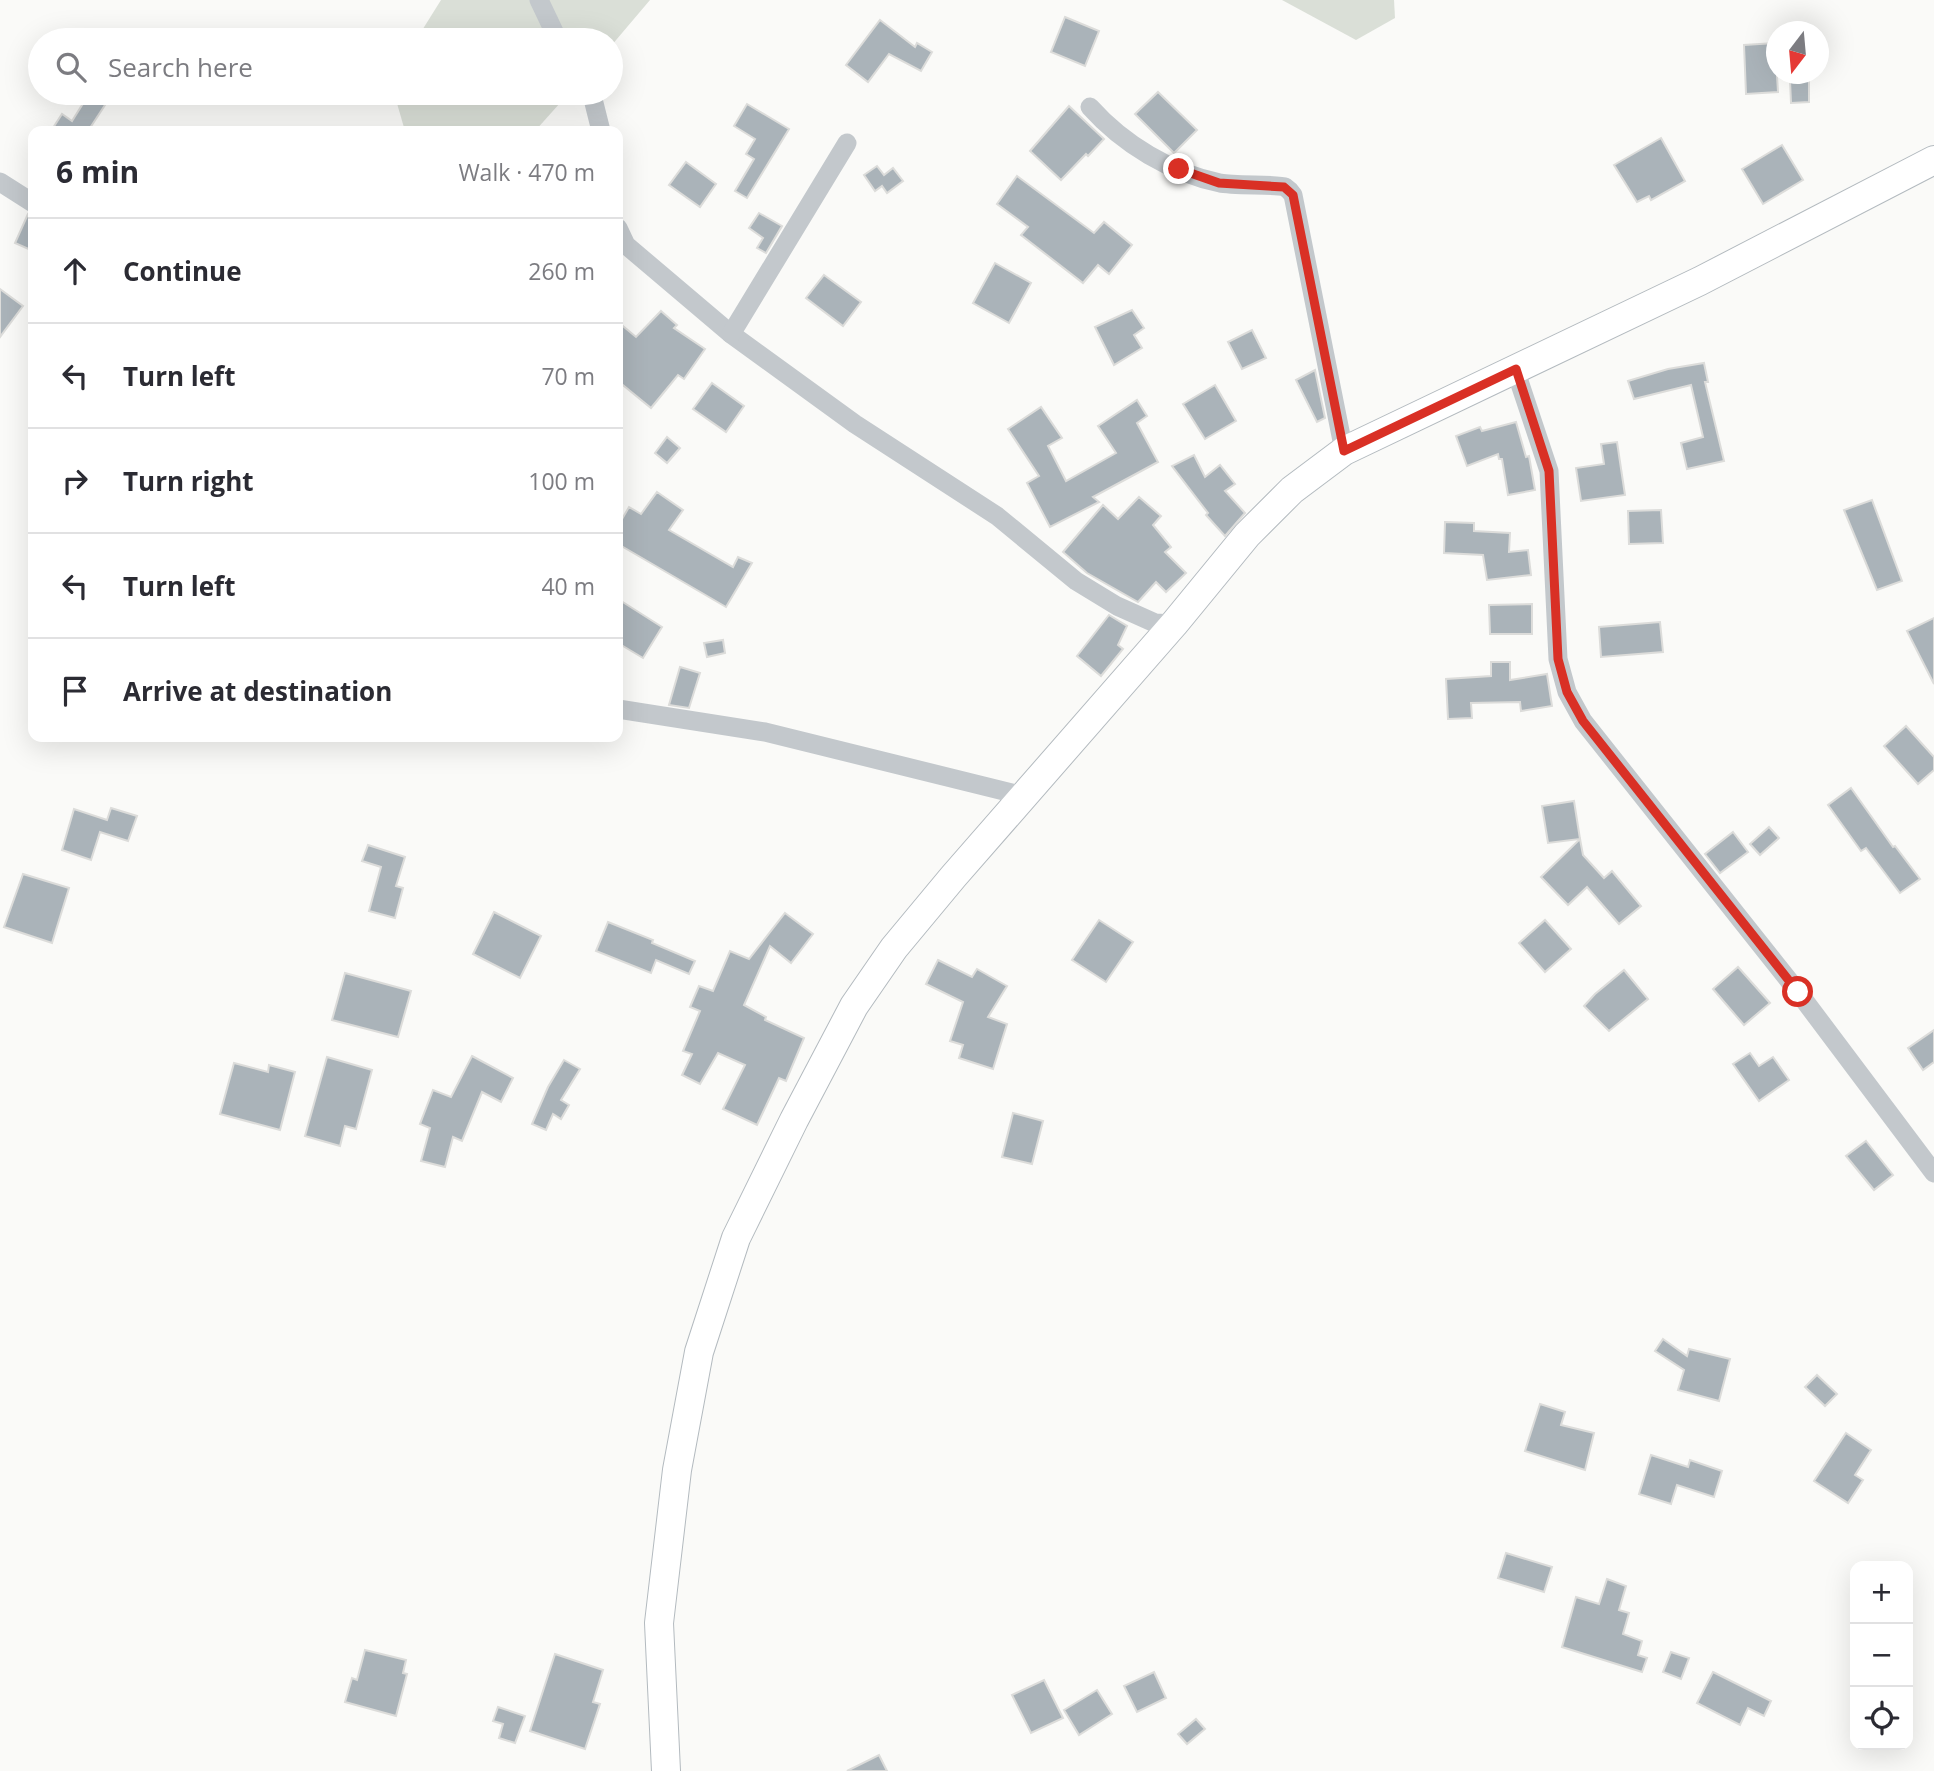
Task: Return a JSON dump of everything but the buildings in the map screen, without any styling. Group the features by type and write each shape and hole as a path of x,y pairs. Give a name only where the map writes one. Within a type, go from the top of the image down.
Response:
{"street":[{"path":"539,0 552,28"},
{"path":"594,105 600,126"},
{"path":"1090,107 1110,130 1139,150 1179,169 1219,183 1284,187 1293,195 1344,451"},
{"path":"731,334 847,143"},
{"path":"666,1771 659,1623 677,1470 699,1352 736,1238 854,1006 894,948 1256,526 1292,490 1344,451 1700,281 1934,160"},
{"path":"0,182 28,200"},
{"path":"623,239 626,245 731,334 855,424 997,516 1076,581 1117,606 1155,623 1174,624"},
{"path":"1516,369 1549,471 1558,659 1572,702 1583,721 1798,992 1934,1173"},
{"path":"623,710 765,732 1024,796"}],"shaded area":[{"path":"441,0 650,0 623,32 623,28 424,28"},
{"path":"1282,0 1394,0 1395,18 1356,40"},
{"path":"397,105 558,105 539,126 404,126"}],"route":[{"path":"1179,169 1219,183 1284,187 1293,195 1344,451 1516,369 1549,471 1558,659 1567,692 1583,721 1798,992"}]}
